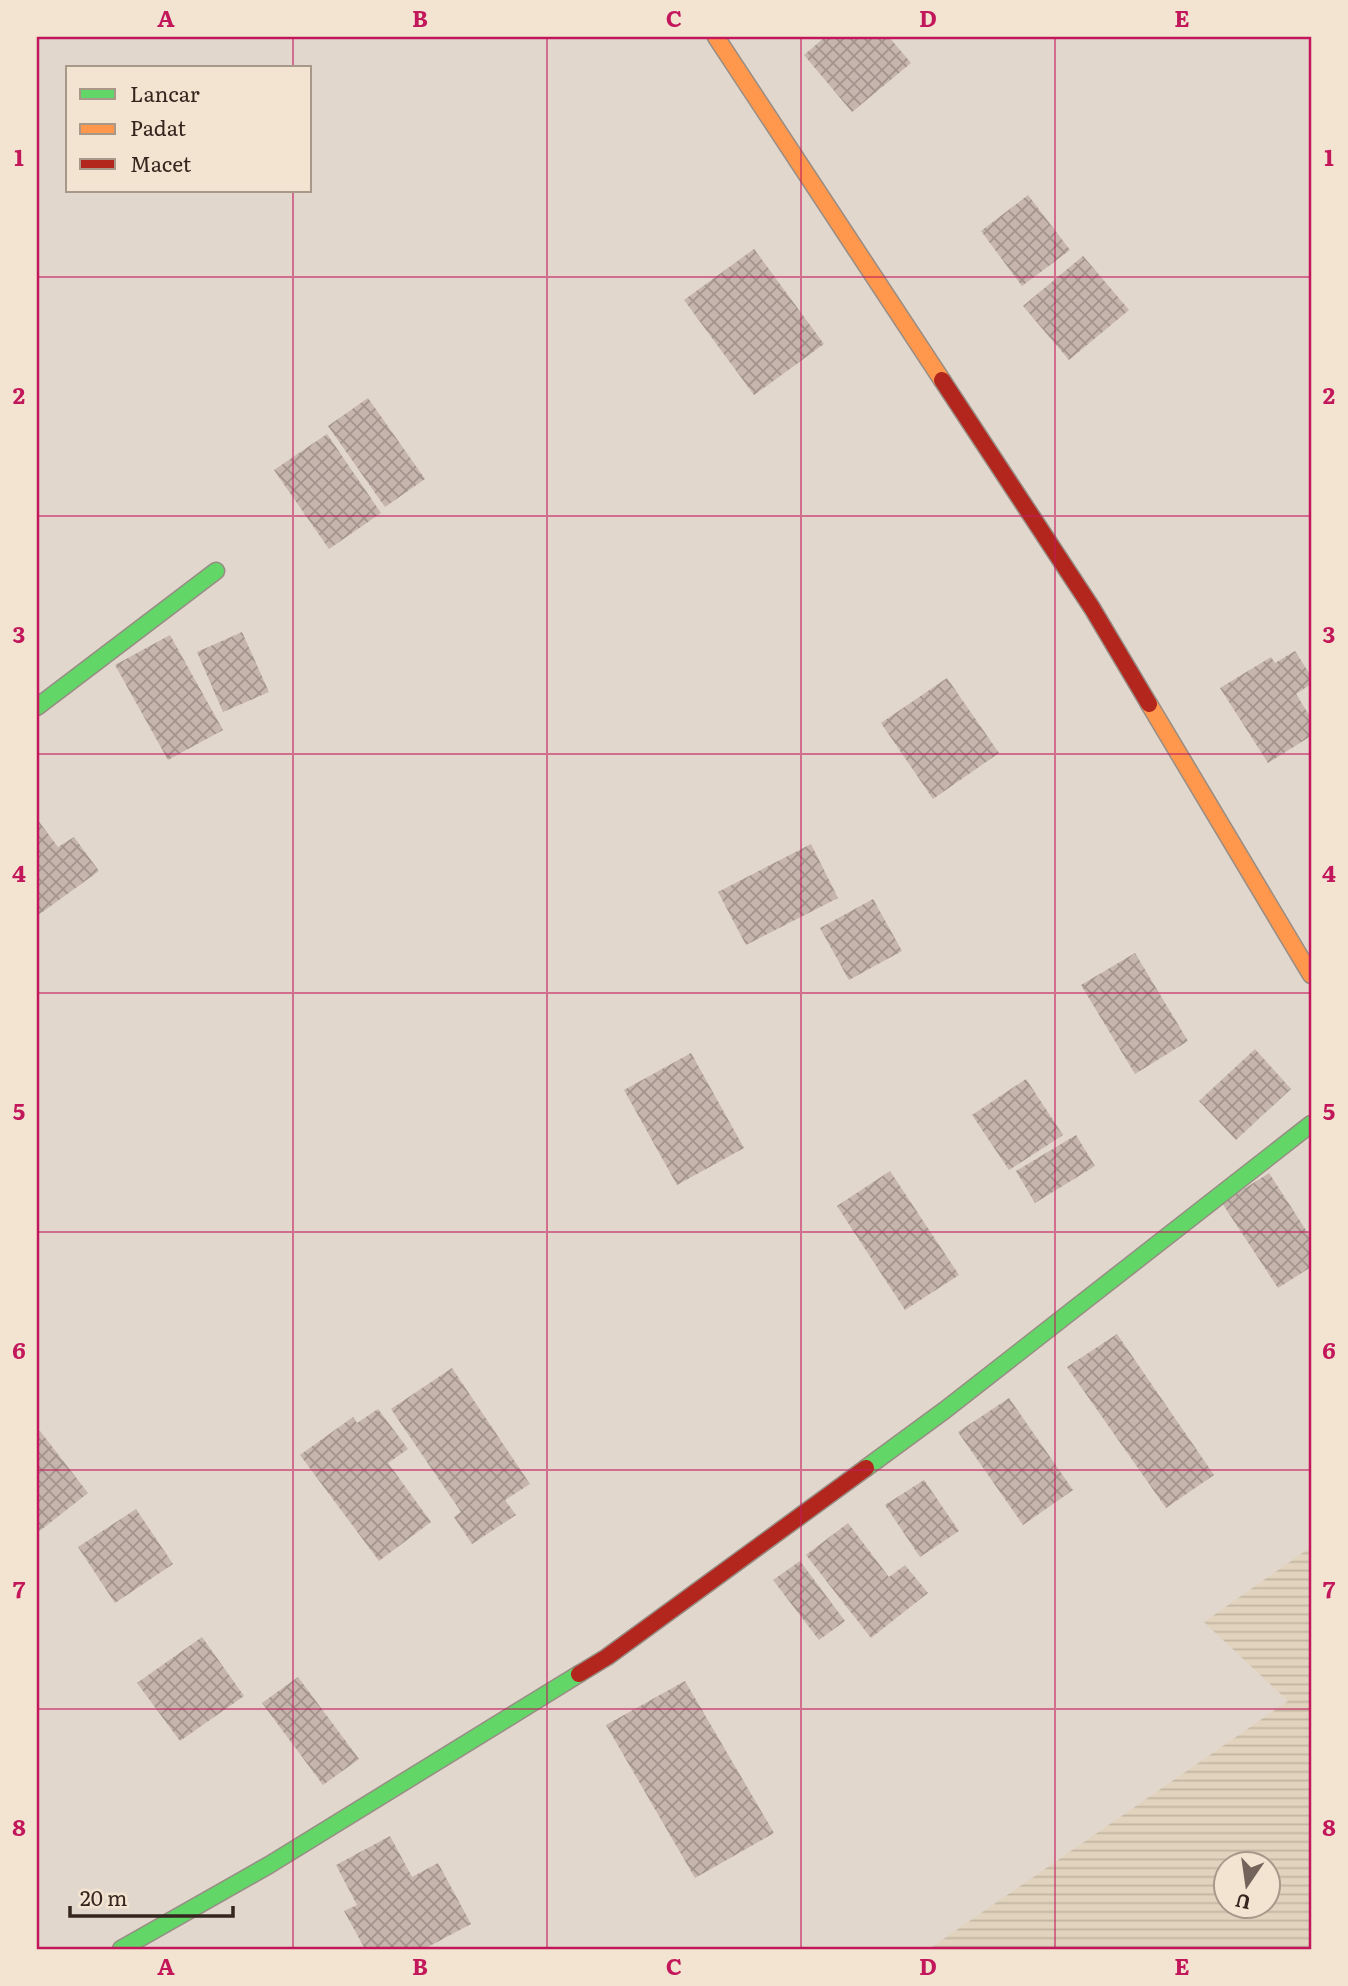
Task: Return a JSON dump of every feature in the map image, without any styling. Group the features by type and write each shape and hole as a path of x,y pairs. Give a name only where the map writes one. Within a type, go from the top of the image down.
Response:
{"street":[{"path":"716,37 1092,608 1311,975"},
{"path":"37,707 216,571"},
{"path":"121,1949 269,1865 607,1657 945,1410 1311,1124"}],"shaded area":[{"path":"1311,1547 1311,1949 929,1949 1288,1701 1204,1622"}],"building":[{"path":"825,37 889,37 911,63 852,112 804,55"},
{"path":"1028,195 1070,250 1022,286 981,231"},
{"path":"754,249 824,344 754,395 684,300"},
{"path":"1083,256 1129,310 1069,360 1023,306"},
{"path":"368,398 425,479 385,507 328,426"},
{"path":"327,434 381,513 329,549 274,470"},
{"path":"242,632 269,692 223,712 197,652"},
{"path":"170,635 223,730 168,760 115,665"},
{"path":"1295,651 1311,676 1311,684 1296,694 1311,718 1311,736 1268,763 1220,688 1271,657 1275,663"},
{"path":"947,678 999,753 933,799 881,723"},
{"path":"37,819 58,847 74,837 99,871 37,916"},
{"path":"811,844 838,898 746,945 718,892"},
{"path":"873,899 902,951 849,980 820,928"},
{"path":"1135,953 1188,1041 1135,1074 1081,985"},
{"path":"1255,1049 1291,1089 1236,1140 1199,1101"},
{"path":"691,1053 744,1148 677,1185 624,1090"},
{"path":"1026,1079 1063,1135 1009,1170 972,1115"},
{"path":"1076,1135 1095,1166 1035,1203 1016,1171"},
{"path":"890,1171 959,1275 905,1310 837,1206"},
{"path":"1269,1173 1311,1238 1311,1267 1278,1288 1222,1203"},
{"path":"1117,1334 1214,1475 1166,1508 1067,1367"},
{"path":"452,1368 530,1484 505,1500 516,1515 472,1544 454,1517 461,1512 391,1409"},
{"path":"1009,1398 1073,1490 1023,1525 958,1432"},
{"path":"378,1409 408,1449 388,1463 431,1522 379,1561 300,1455 353,1417 357,1423"},
{"path":"40,1431 88,1493 37,1533 37,1433"},
{"path":"924,1480 959,1531 920,1557 885,1505"},
{"path":"136,1509 173,1564 115,1603 78,1547"},
{"path":"848,1523 889,1577 905,1565 928,1593 871,1638 806,1555"},
{"path":"800,1561 845,1621 819,1640 773,1580"},
{"path":"202,1637 244,1696 180,1741 137,1683"},
{"path":"298,1677 359,1759 323,1785 262,1703"},
{"path":"685,1681 774,1833 695,1878 606,1725"},
{"path":"390,1836 412,1877 438,1863 471,1924 424,1949 365,1949 344,1911 357,1905 336,1865"}],"traffic: fast":[{"path":"37,707 216,571"},
{"path":"866,1468 945,1410 1311,1124"},
{"path":"121,1949 269,1865 579,1674"}],"traffic: slow":[{"path":"716,37 942,380"},
{"path":"1149,704 1311,975"}],"traffic: jam":[{"path":"942,380 1092,608 1149,704"},
{"path":"579,1674 607,1657 866,1468"}]}
